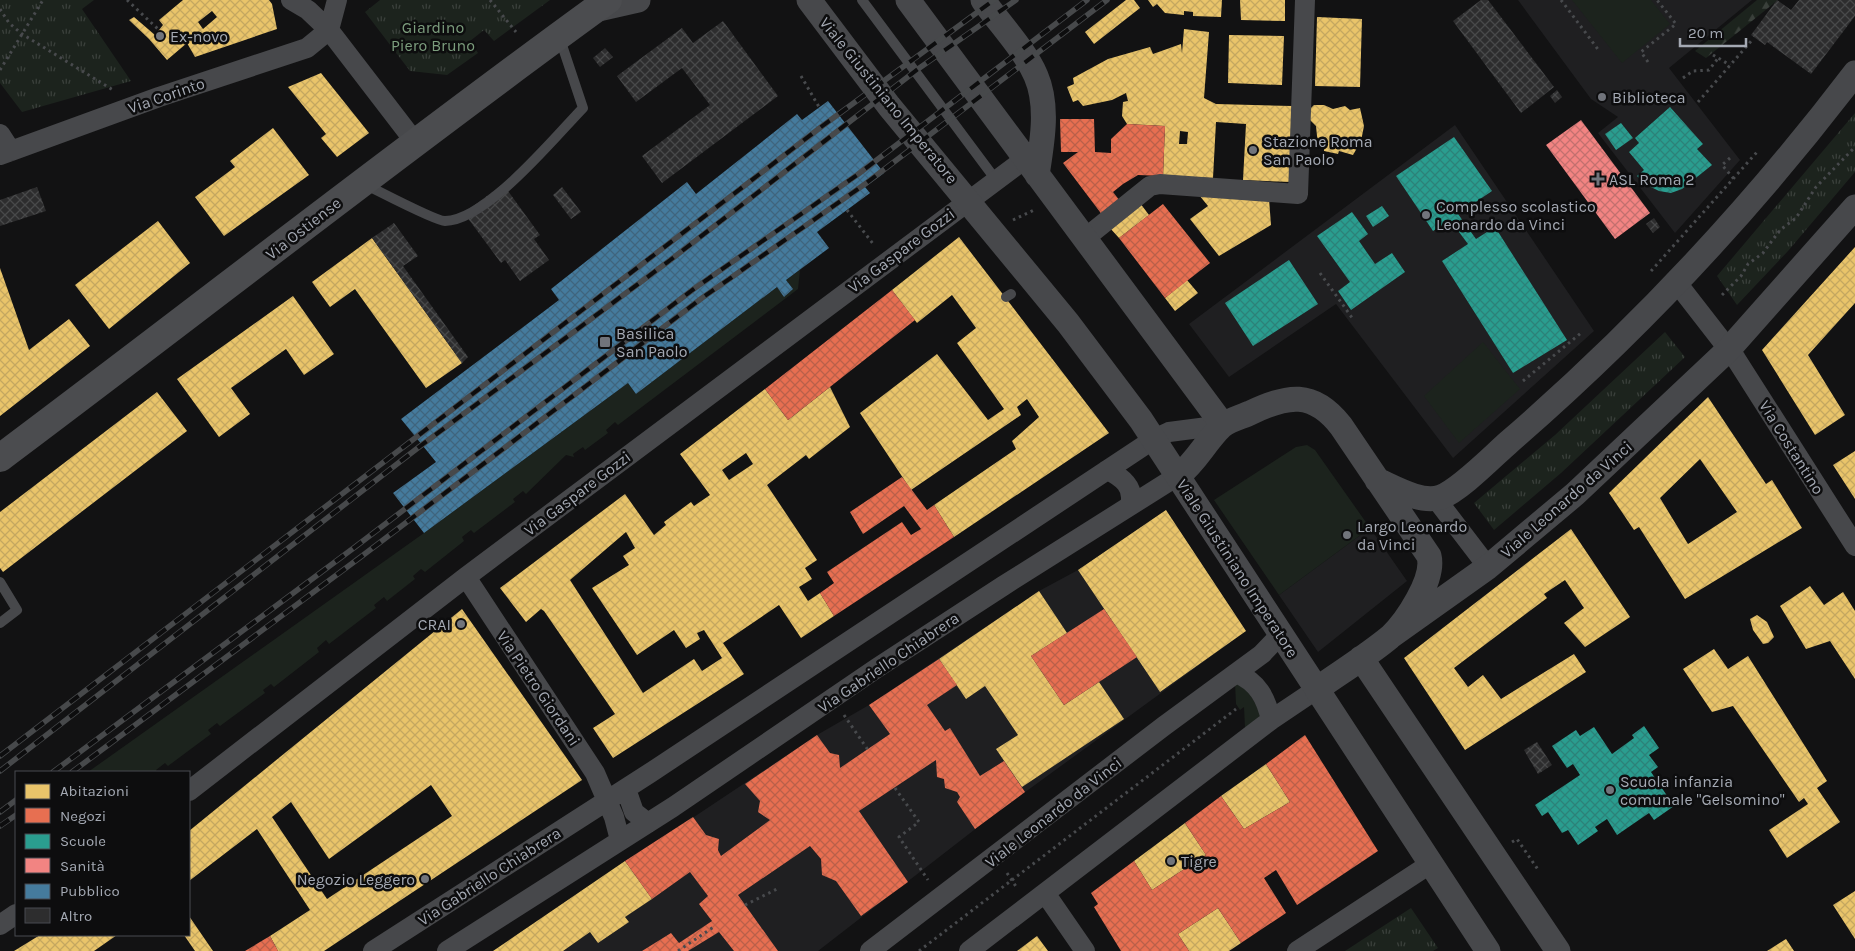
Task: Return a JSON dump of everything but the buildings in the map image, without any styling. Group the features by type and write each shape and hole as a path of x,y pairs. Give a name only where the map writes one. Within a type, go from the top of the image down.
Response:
{"main road":[{"name":"Via Ostiense","path":"0,458 212,299 361,182 601,5"}],"street":[{"path":"291,0 313,13 329,30 415,142"},
{"path":"329,30 337,0"},
{"path":"601,5 638,0"},
{"path":"908,0 1223,426"},
{"path":"983,0 1031,66 1038,81 1042,113 1030,167"},
{"path":"1084,239 1150,186 1160,184 1298,194 1305,0"},
{"name":"Viale Giustiniano Imperatore","path":"808,2 889,106 969,200 1074,331 1154,439 1488,951"},
{"name":"Via Corinto","path":"4,147 307,48 329,30"},
{"path":"1377,480 1422,498 1436,499 1453,490 1536,418 1677,283 1776,171 1855,73"},
{"name":"Viale Giustiniano Imperatore","path":"969,200 996,180 1030,167"},
{"name":"Via Gaspare Gozzi","path":"190,790 466,577 969,200"},
{"name":"Viale Leonardo da Vinci","path":"1391,636 1488,567 1575,494 1729,349 1855,207"},
{"path":"1677,283 1729,349"},
{"name":"Via Costantino","path":"1729,349 1855,546"},
{"path":"969,951 1271,720 1391,636 1425,588 1430,561 1337,421 1317,403 1297,399 1281,400 1223,426 1169,432 1154,439"},
{"path":"1179,475 1191,465 1223,426"},
{"name":"Via Gabriello Chiabrera","path":"372,951 626,789 1154,439"},
{"path":"1107,470 1127,484 1131,492 1130,505"},
{"name":"Via Gabriello Chiabrera","path":"448,951 648,822 832,699 1179,475"},
{"path":"1436,499 1488,567"},
{"name":"Via Pietro Giordani","path":"466,577 596,773 607,801"},
{"name":"Viale Leonardo da Vinci","path":"870,951 1262,654 1280,634"},
{"path":"1362,658 1558,951"},
{"path":"1236,673 1250,680 1261,691 1271,720"},
{"path":"626,789 634,812 648,822"},
{"path":"607,801 614,817 620,840"},
{"path":"1297,951 1430,864"},
{"path":"1045,893 1085,951"},
{"path":"0,925 15,915"}],"lane":[{"path":"862,0 996,180"},
{"path":"361,182 444,221 466,217 482,207 515,178 583,108 559,36"},
{"path":"0,582 17,610 0,623"}],"path":[{"path":"0,70 43,0"},
{"path":"127,0 159,30"},
{"path":"490,0 516,32"},
{"path":"1561,0 1600,52"},
{"path":"1648,62 1641,52 1647,45 1676,24 1657,0"},
{"path":"0,9 9,23 22,34 113,90"},
{"path":"1698,102 1752,39"},
{"path":"1713,55 1730,65"},
{"path":"1683,78 1693,71 1709,70 1719,57"},
{"path":"801,76 820,108"},
{"path":"1722,295 1742,276 1748,264 1762,254 1780,230 1796,218 1816,187 1855,146"},
{"path":"1730,158 1722,165 1734,179"},
{"path":"1013,220 1040,208"},
{"path":"847,210 886,261"},
{"path":"1320,273 1353,319"},
{"path":"1523,381 1581,333"},
{"path":"832,699 868,750"},
{"path":"919,951 1236,708"},
{"path":"895,788 919,822 898,837 917,862"},
{"path":"1509,844 1517,839 1539,871"},
{"path":"1007,873 1017,888"},
{"path":"745,906 779,888"},
{"path":"678,951 715,926"}],"shaded area":[{"path":"1518,0 1752,0 1669,68 1740,160 1675,233 1598,133 1618,117 1591,99"},
{"name":"Complesso scolastico Leonardo da Vinci","path":"1455,125 1594,331 1453,458 1336,304 1229,377 1189,324"},
{"path":"1166,510 1246,631 987,820 818,951 493,951 817,735 869,705 1039,591 1078,570"},
{"name":"Largo Leonardo da Vinci","path":"1370,528 1407,581 1318,652 1279,595"}],"green space":[{"path":"0,0 94,0 82,9 131,81 22,112 0,83"},
{"name":"Giardino Piero Bruno","path":"380,0 550,0 494,41 484,30 470,41 478,53 447,75 410,71 365,12"},
{"path":"1572,0 1651,0 1670,24 1622,63"},
{"path":"1757,0 1778,0 1706,58 1695,51"},
{"path":"1855,113 1855,172 1788,251 1737,305 1717,276"},
{"path":"800,270 798,289 618,425 615,422 606,430 608,433 585,450 583,447 573,454 574,457 566,455 526,494 523,491 513,499 515,502 474,533 471,530 462,537 464,541 425,572 421,569 413,576 415,579 387,601 384,597 374,605 376,608 329,644 326,640 317,648 319,652 274,687 271,684 263,690 265,693 220,726 217,723 208,730 211,734 168,766 165,763 156,771 89,771 424,533 628,383 636,394 777,287 784,296 793,289 786,280"},
{"path":"1665,332 1685,357 1561,473 1494,530 1474,503 1555,435"},
{"path":"1483,342 1520,389 1459,443 1424,396"},
{"path":"1307,445 1315,450 1370,528 1279,595 1214,500 1296,447"},
{"path":"1235,683 1247,687 1261,715 1245,728 1244,707 1240,710 1236,704"},
{"path":"1411,908 1438,948 1433,951 1345,951"}],"railway":[{"path":"0,756 821,127 994,0"},
{"path":"0,771 419,447 669,261 918,69 1016,0"},
{"path":"54,771 355,547 695,288 857,175 1087,0"},
{"path":"73,771 362,556 702,298 865,184 1107,0"},
{"path":"0,812 15,801"},
{"path":"0,826 15,816"}],"place":[{"name":"Ex-novo","path":"160,36"},
{"name":"Biblioteca","path":"1602,97"},
{"name":"Stazione Roma San Paolo","path":"1253,150"},
{"name":"ASL Roma 2","path":"1598,179"},
{"name":"Complesso scolastico Leonardo da Vinci","path":"1426,215"},
{"name":"Basilica San Paolo","path":"605,342"},
{"name":"Largo Leonardo da Vinci","path":"1347,535"},
{"name":"CRAI","path":"461,624"},
{"name":"Scuola infanzia comunale \"Gelsomino\"","path":"1610,790"},
{"name":"Tigre","path":"1171,861"},
{"name":"Negozio Leggero","path":"425,879"}]}
